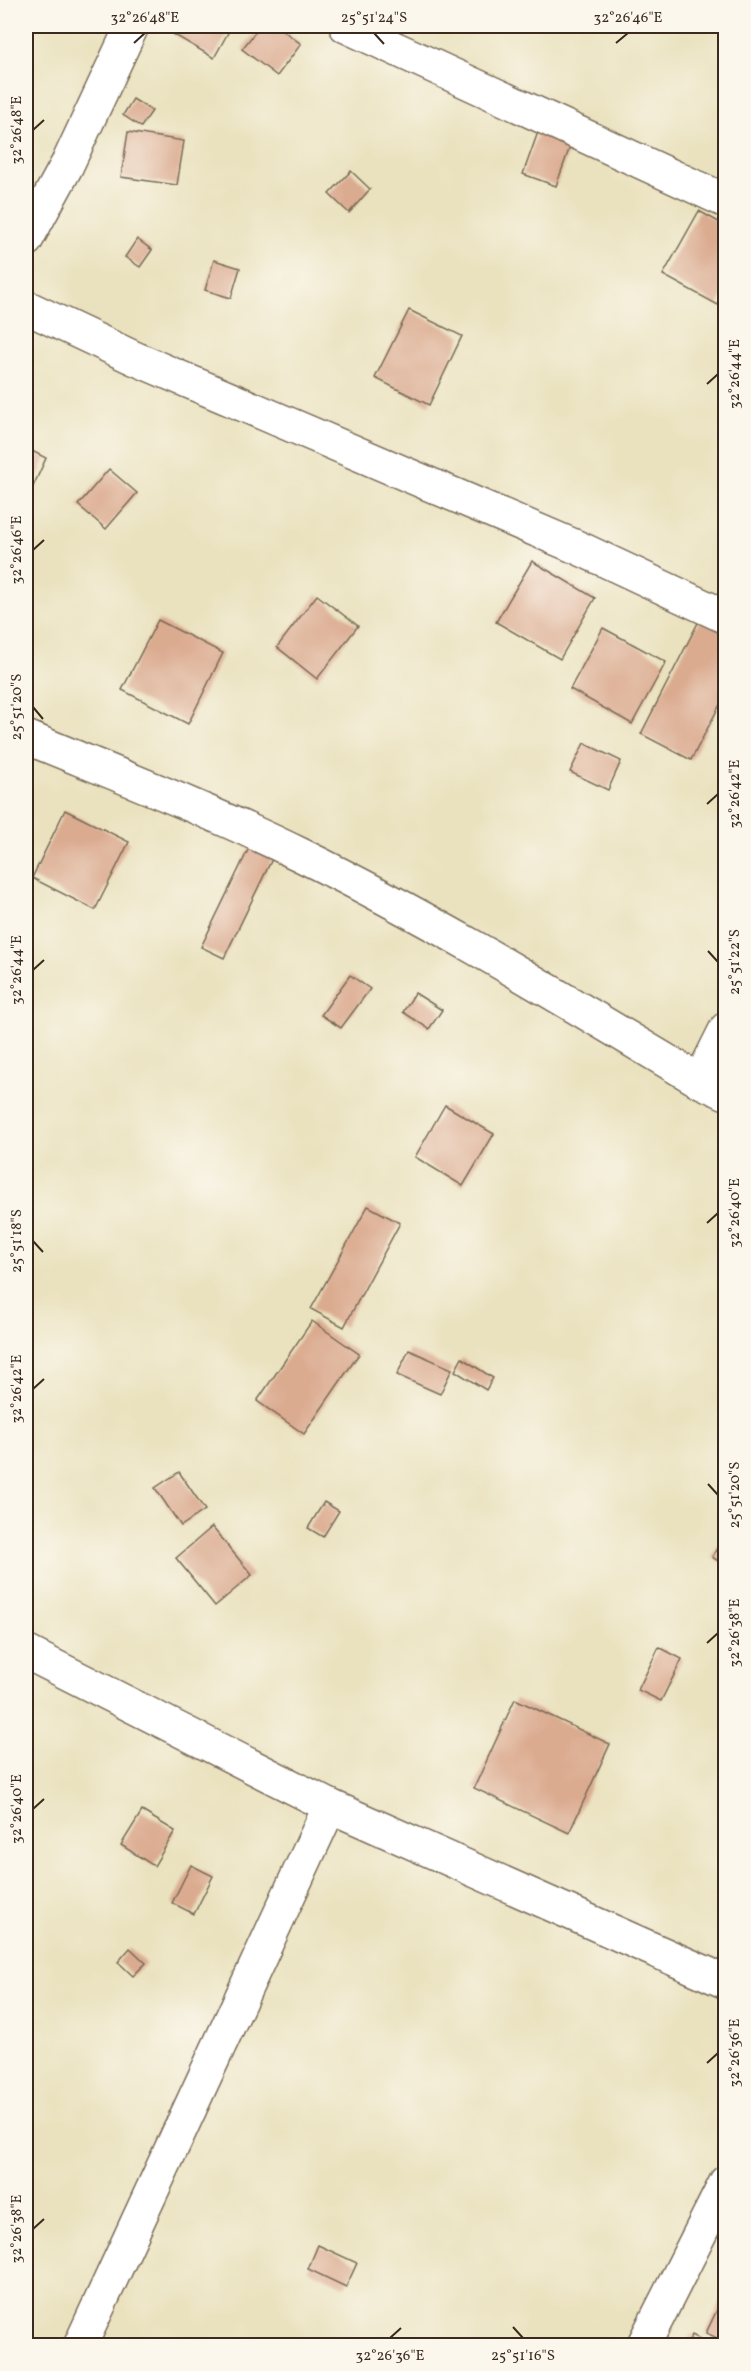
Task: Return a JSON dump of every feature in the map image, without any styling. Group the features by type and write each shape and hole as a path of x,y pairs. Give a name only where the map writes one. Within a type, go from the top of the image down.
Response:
{"street":[{"path":"26,240 67,165 132,26"},
{"path":"346,26 726,201"},
{"path":"26,307 176,376 581,549 726,617"},
{"path":"26,736 211,813 303,856 483,952 713,1087 726,1029"},
{"path":"26,1652 330,1806 726,1982"},
{"path":"80,2346 330,1806"},
{"path":"643,2346 726,2182"}],"building":[{"path":"178,26 224,26 230,29 214,58 173,34"},
{"path":"260,26 277,26 301,44 277,76 242,49"},
{"path":"133,99 152,111 141,127 123,115"},
{"path":"128,132 184,141 177,185 121,177"},
{"path":"538,132 571,144 556,186 523,174"},
{"path":"351,171 370,189 349,213 329,194"},
{"path":"699,211 726,226 726,291 718,305 663,275"},
{"path":"137,239 152,250 140,267 125,257"},
{"path":"214,260 240,268 231,298 205,290"},
{"path":"409,310 462,336 429,405 375,378"},
{"path":"26,448 46,458 31,491 26,489"},
{"path":"109,469 137,493 106,529 78,505"},
{"path":"532,561 595,598 560,659 496,622"},
{"path":"317,595 358,626 317,679 277,647"},
{"path":"702,615 726,627 726,693 691,760 641,734"},
{"path":"158,620 223,653 188,724 122,690"},
{"path":"603,628 666,662 632,724 570,689"},
{"path":"584,743 621,761 608,790 570,772"},
{"path":"65,810 129,842 95,910 32,878"},
{"path":"249,848 272,859 224,958 201,947"},
{"path":"350,975 370,989 341,1028 321,1015"},
{"path":"415,993 442,1010 429,1029 403,1012"},
{"path":"445,1105 494,1134 463,1186 415,1157"},
{"path":"368,1206 400,1223 344,1327 311,1309"},
{"path":"312,1321 359,1354 304,1434 257,1401"},
{"path":"409,1350 452,1369 440,1394 397,1375"},
{"path":"462,1358 493,1378 486,1390 455,1371"},
{"path":"179,1472 205,1510 181,1526 155,1488"},
{"path":"324,1502 339,1511 323,1537 308,1528"},
{"path":"212,1527 252,1575 215,1606 176,1558"},
{"path":"726,1533 726,1566 712,1557"},
{"path":"659,1647 682,1659 661,1701 638,1690"},
{"path":"515,1699 610,1744 569,1833 474,1788"},
{"path":"142,1811 175,1831 154,1866 121,1845"},
{"path":"191,1865 213,1876 194,1914 172,1903"},
{"path":"130,1948 146,1963 133,1976 118,1962"},
{"path":"318,2245 357,2263 346,2287 308,2269"},
{"path":"726,2291 726,2342 706,2333"},
{"path":"692,2335 713,2346 686,2346"}]}
